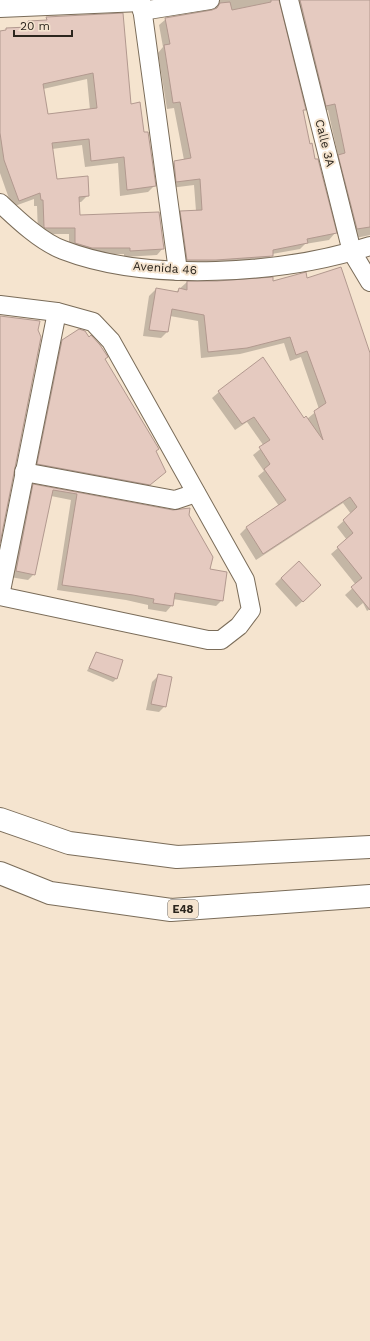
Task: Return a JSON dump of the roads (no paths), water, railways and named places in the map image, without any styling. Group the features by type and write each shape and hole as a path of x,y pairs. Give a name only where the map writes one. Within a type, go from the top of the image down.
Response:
{"main road":[{"path":"0,819 69,843 177,857 370,847"},
{"name":"E48","path":"0,872 50,893 171,910 370,896"}],"street":[{"path":"0,8 40,3 141,4 210,0"},
{"name":"Calle 3A","path":"289,0 352,252 370,282"},
{"path":"141,4 178,271"},
{"name":"Avenida 46","path":"0,203 23,225 61,250 104,262 178,271 233,270 297,264 352,252 370,246"},
{"path":"0,305 57,312 92,322 111,341 245,580 251,610 239,626 221,640 208,640 0,596 57,312"},
{"path":"24,472 175,500 196,493"}]}
